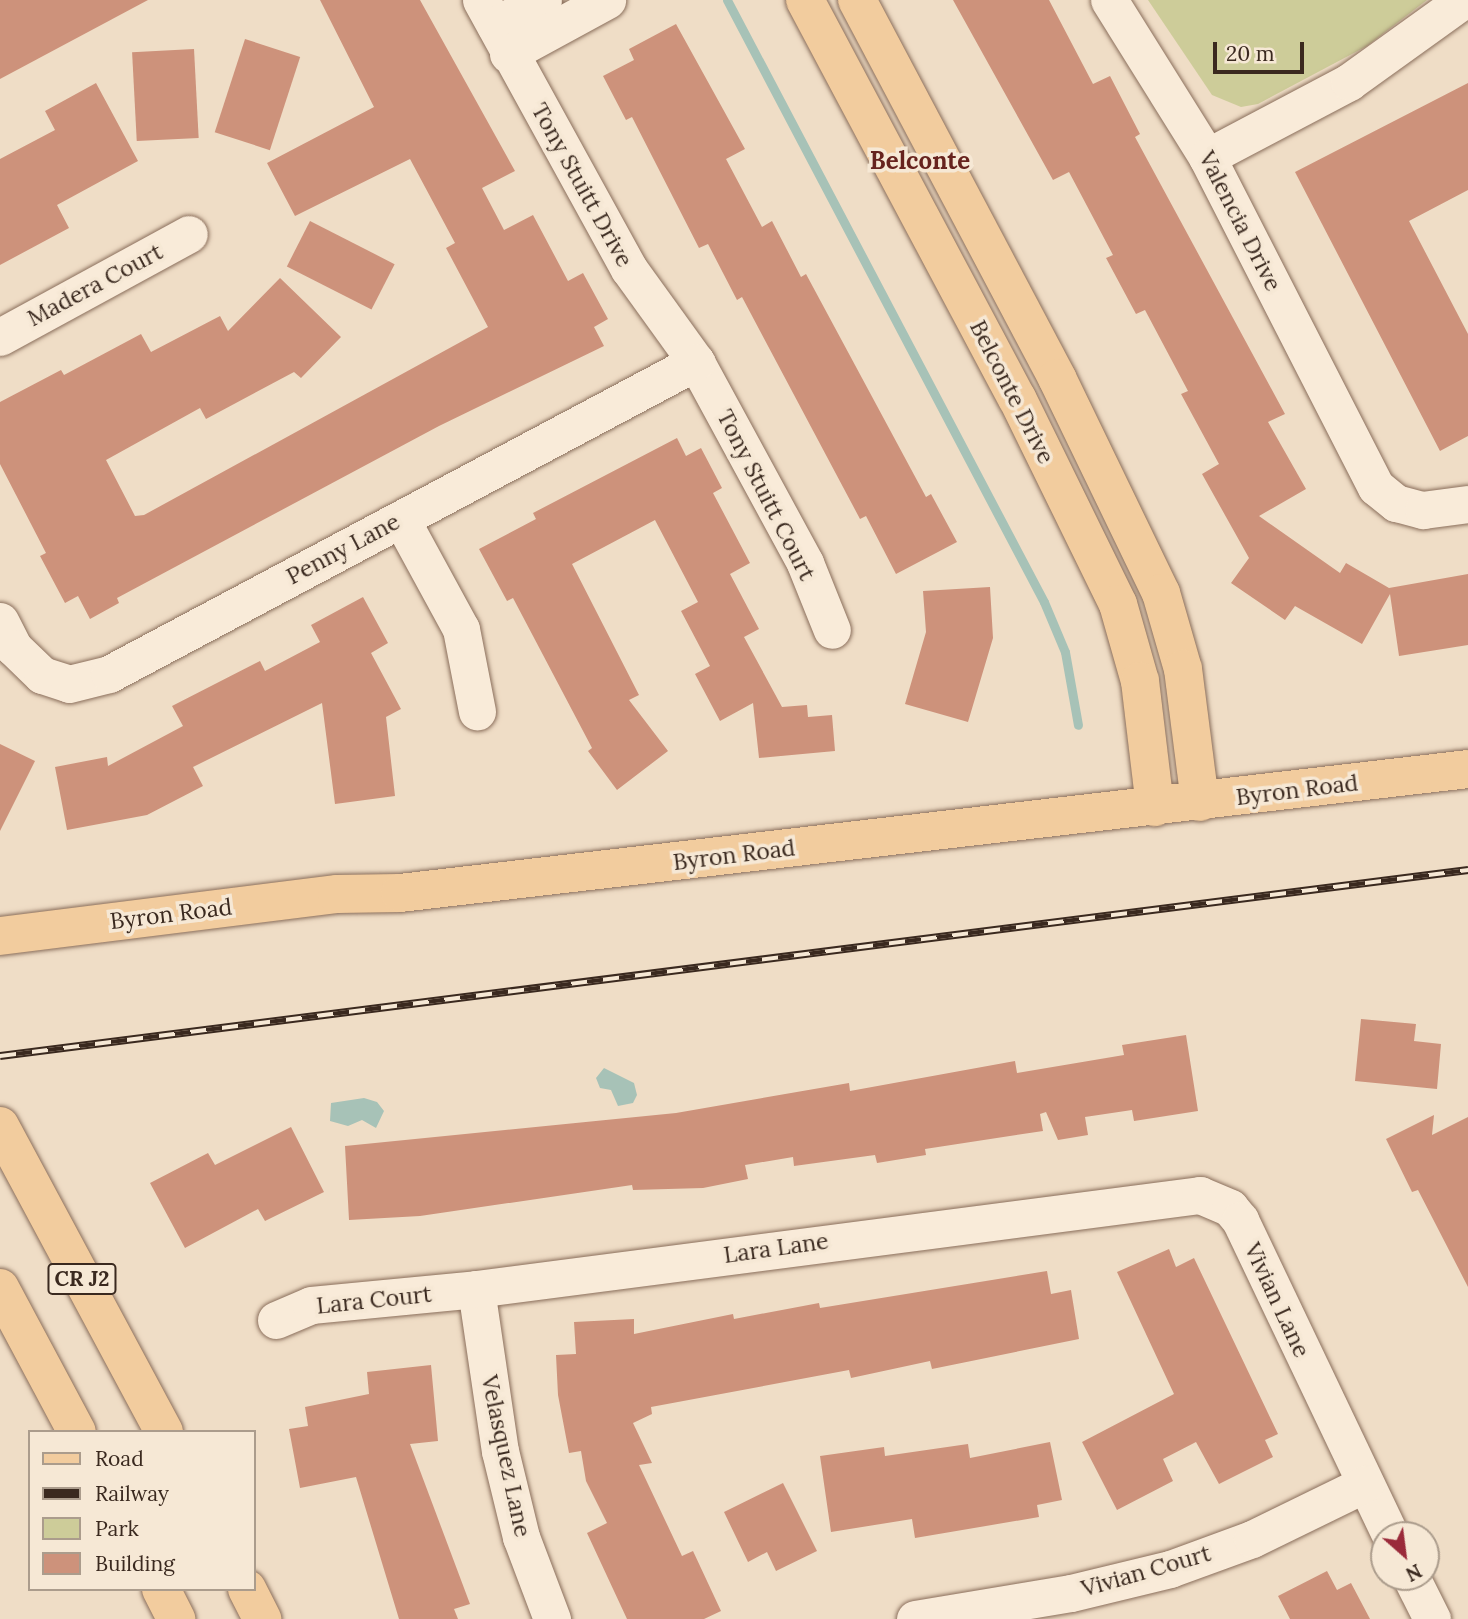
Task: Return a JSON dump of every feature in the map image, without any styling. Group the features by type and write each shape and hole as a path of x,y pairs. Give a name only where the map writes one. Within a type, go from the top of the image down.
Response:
{"main road":[{"name":"Belconte Drive","path":"805,0 1017,398 1118,604 1140,681 1155,807"},
{"name":"Belconte Drive","path":"857,0 1057,378 1161,593 1183,669 1200,802"},
{"name":"Byron Road","path":"0,936 337,894 400,893 1468,769"},
{"name":"CR J2","path":"0,1126 163,1430"},
{"path":"0,1288 76,1430"},
{"path":"162,1591 176,1619"},
{"path":"248,1591 262,1619"}],"street":[{"path":"495,26 544,0"},
{"path":"495,26 607,0"},
{"name":"Valencia Drive","path":"1109,0 1207,157 1376,487 1396,503 1423,510 1468,504"},
{"path":"1207,157 1349,82 1463,0"},
{"name":"Tony Stuitt Drive","path":"495,26 629,269 696,362"},
{"name":"Madera Court","path":"0,337 189,234"},
{"name":"Penny Lane","path":"1,623 14,648 42,675 69,684 109,674 696,362"},
{"name":"Tony Stuitt Court","path":"696,362 805,563 832,630"},
{"path":"401,519 461,629 477,711"},
{"name":"Vivian Lane","path":"1076,1208 1176,1195 1200,1195 1230,1208 1383,1521"},
{"name":"Lara Lane","path":"476,1289 1076,1208"},
{"name":"Lara Court","path":"276,1320 310,1305 476,1289"},
{"name":"Velasquez Lane","path":"476,1289 500,1451 521,1537 552,1619"},
{"name":"Vivian Court","path":"915,1619 1071,1592 1170,1569 1252,1539 1365,1484"},
{"path":"1418,1591 1432,1619"}],"green space":[{"path":"1148,0 1427,0 1367,46 1258,104 1241,107 1212,95"}],"shaded area":[{"path":"604,1068 634,1083 637,1095 633,1103 618,1106 611,1090 600,1088 596,1078"},
{"path":"364,1098 377,1102 384,1111 376,1128 362,1120 348,1126 330,1121 331,1103"}],"building":[{"path":"0,0 148,0 0,79"},
{"path":"320,0 420,0 515,171 482,188 504,230 533,215 568,281 583,273 608,319 594,327 604,346 439,426 117,598 119,603 90,619 78,596 65,603 40,556 46,553 0,464 0,402 61,370 64,375 141,334 151,352 220,316 228,331 280,278 341,337 301,378 294,372 206,419 200,408 106,460 135,516 144,515 488,327 446,248 455,243 410,159 295,216 267,163 374,107"},
{"path":"953,0 1049,0 1093,84 1110,76 1140,134 1135,137 1285,414 1268,422 1306,489 1259,516 1340,573 1346,563 1389,588 1468,574 1468,645 1399,656 1390,594 1362,644 1295,606 1285,620 1231,583 1249,558 1202,474 1219,464 1181,394 1188,391 1145,310 1136,314 1106,258 1113,255 1069,172 1053,180"},
{"path":"676,24 745,149 726,159 762,227 772,221 801,277 806,274 926,497 931,494 957,542 896,574 866,516 860,519 742,297 737,300 708,244 699,248 632,117 626,120 603,76 634,60 629,49"},
{"path":"245,39 300,57 270,150 215,132"},
{"path":"194,49 199,138 137,141 132,52"},
{"path":"96,83 138,161 57,205 69,228 0,265 0,159 55,130 45,111"},
{"path":"1468,83 1468,190 1409,221 1468,334 1468,436 1440,451 1295,172"},
{"path":"310,221 395,264 371,310 287,266"},
{"path":"677,438 686,456 701,448 722,488 713,493 750,563 730,574 759,629 744,637 782,707 807,705 808,717 832,715 835,751 759,758 753,703 720,721 695,674 710,666 681,611 698,602 655,520 572,564 639,695 629,700 668,751 617,790 588,751 592,748 513,598 507,601 479,549 536,519 533,513"},
{"path":"990,587 993,638 968,722 905,704 926,632 923,591"},
{"path":"363,597 388,643 371,653 401,709 386,717 395,796 335,804 322,703 193,767 203,786 147,815 67,830 55,767 107,757 108,766 183,726 172,706 260,661 265,671 320,642 311,625"},
{"path":"0,744 35,761 0,831"},
{"path":"1361,1019 1416,1024 1414,1041 1441,1044 1437,1089 1355,1081"},
{"path":"1186,1035 1198,1111 1134,1121 1132,1110 1085,1117 1088,1135 1058,1140 1046,1112 1040,1114 1043,1131 925,1149 926,1155 877,1163 875,1155 794,1166 793,1157 745,1165 748,1179 703,1188 633,1190 632,1185 420,1216 349,1220 345,1146 676,1113 849,1083 850,1091 1015,1061 1017,1073 1124,1055 1122,1045"},
{"path":"1434,1115 1432,1135 1468,1117 1468,1287 1418,1190 1412,1192 1386,1139"},
{"path":"291,1127 324,1192 265,1221 258,1209 185,1248 150,1183 208,1153 215,1165"},
{"path":"1169,1249 1176,1267 1194,1258 1278,1434 1265,1440 1273,1457 1219,1484 1196,1442 1163,1459 1173,1481 1117,1510 1082,1442 1174,1394 1117,1272"},
{"path":"1047,1271 1051,1294 1071,1290 1079,1339 932,1369 930,1361 851,1378 849,1370 651,1407 652,1414 633,1423 652,1463 639,1465 682,1556 693,1551 721,1611 704,1619 627,1619 587,1533 607,1523 586,1481 581,1451 569,1453 558,1395 556,1355 576,1354 574,1322 634,1319 634,1334 733,1314 734,1319 819,1303 820,1308"},
{"path":"431,1365 438,1441 410,1444 470,1604 454,1609 458,1619 399,1619 356,1477 300,1488 289,1429 308,1426 305,1407 369,1394 367,1372"},
{"path":"1050,1442 1062,1500 1037,1505 1039,1517 915,1538 912,1519 831,1532 820,1456 884,1447 885,1456 968,1444 970,1458"},
{"path":"783,1483 817,1551 776,1571 767,1552 748,1562 724,1512"},
{"path":"1327,1571 1337,1590 1351,1583 1370,1619 1290,1619 1278,1596"}],"waterway":[{"path":"727,0 1044,602 1065,652 1078,725"}],"railway":[{"path":"0,1056 1468,870"}],"district":[{"name":"Belconte","path":"920,161"}]}
